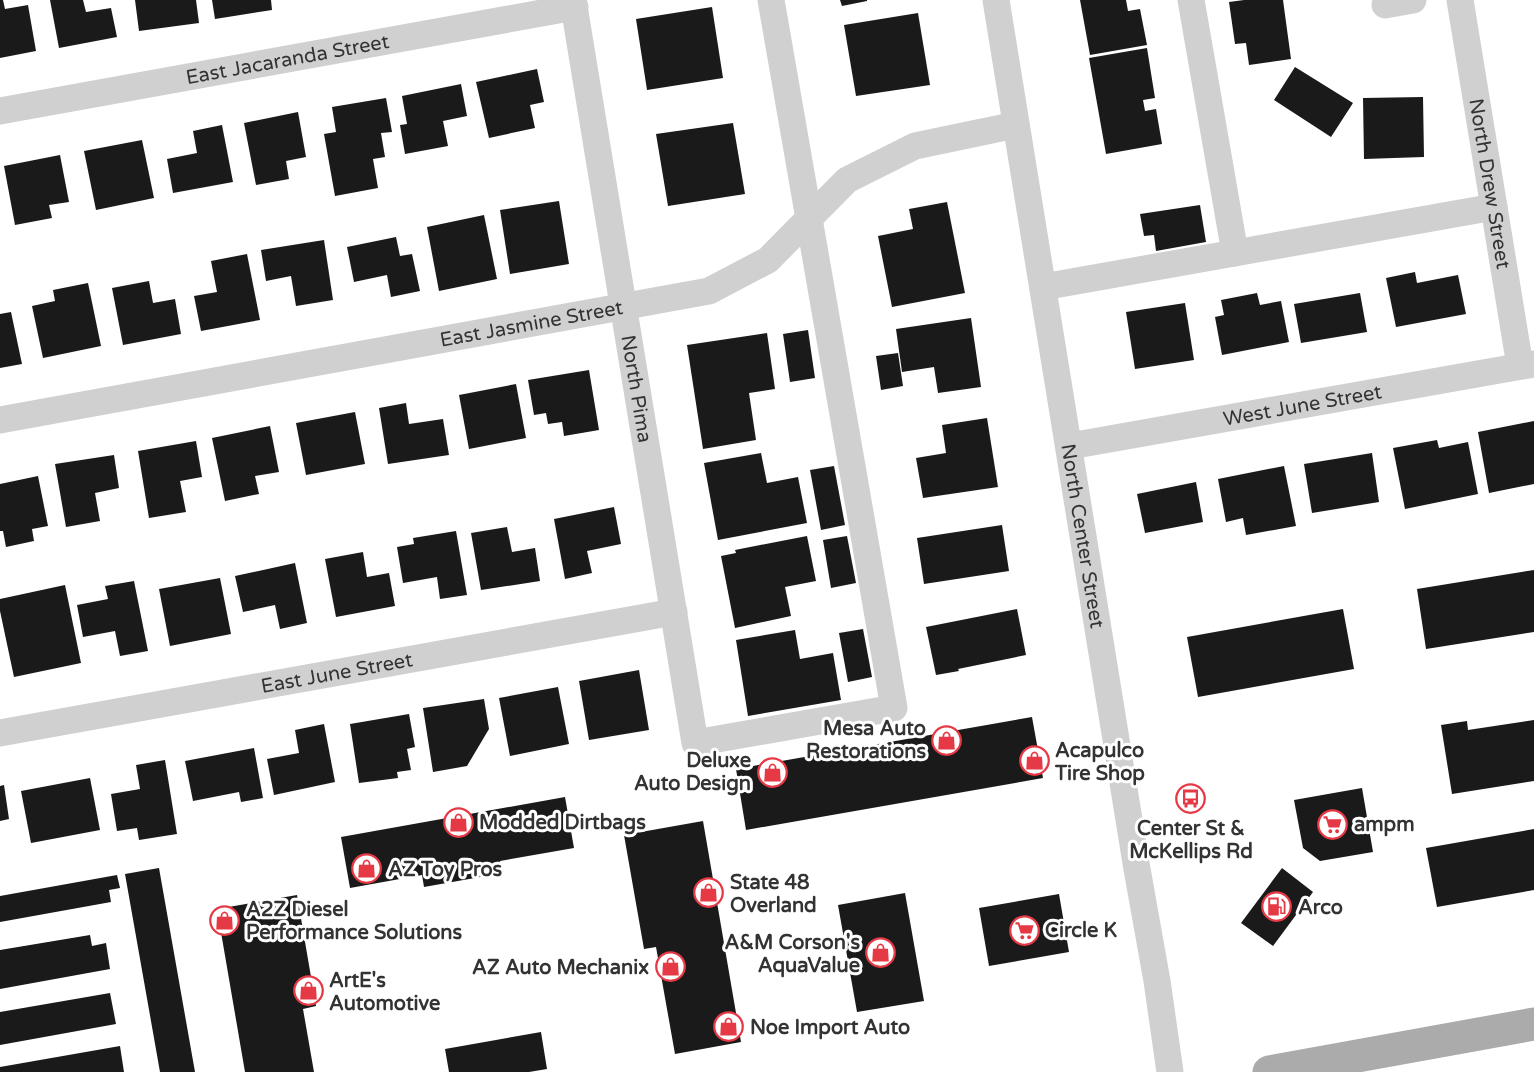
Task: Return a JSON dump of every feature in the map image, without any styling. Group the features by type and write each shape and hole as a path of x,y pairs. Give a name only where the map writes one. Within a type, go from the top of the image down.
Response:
{"main road":[{"path":"1269,1072 1534,1024"}],"street":[{"path":"771,0 809,218"},
{"name":"North Center Street","path":"996,0 1170,1072"},
{"path":"1191,0 1235,253"},
{"path":"1385,5 1413,0"},
{"name":"North Drew Street","path":"1460,0 1494,207 1527,365"},
{"name":"North Pima","path":"574,4 695,743 894,708 809,218"},
{"name":"East Jacaranda Street","path":"0,111 574,4"},
{"name":"East Jasmine Street","path":"0,420 709,291 768,260 847,180 915,146 1016,125"},
{"path":"1043,286 1494,207"},
{"name":"West June Street","path":"1070,446 1527,365"},
{"name":"East June Street","path":"0,733 674,612"}],"building":[{"path":"0,0 3,0 5,9 28,5 36,51 0,58"},
{"path":"50,0 83,0 86,12 111,8 117,37 59,48"},
{"path":"135,0 196,0 199,23 139,31"},
{"path":"212,0 271,0 272,10 215,19"},
{"path":"840,0 867,0 867,1 842,6"},
{"path":"1080,0 1126,0 1128,11 1140,9 1147,45 1090,55"},
{"path":"1283,0 1291,59 1249,65 1246,43 1235,44 1229,2"},
{"path":"712,7 723,78 647,90 636,19"},
{"path":"918,13 930,85 856,96 844,25"},
{"path":"1147,48 1155,98 1143,100 1145,111 1156,109 1162,144 1106,154 1089,58"},
{"path":"1295,67 1353,103 1331,137 1274,100"},
{"path":"537,69 544,102 530,105 535,128 489,138 476,82"},
{"path":"461,84 467,116 443,121 448,146 405,154 400,125 407,124 402,96"},
{"path":"1423,97 1424,157 1364,159 1363,98"},
{"path":"386,98 392,132 381,133 385,157 373,159 378,188 335,196 324,134 336,132 332,107"},
{"path":"298,112 306,157 286,161 289,179 256,185 244,123"},
{"path":"733,123 745,194 668,206 656,134"},
{"path":"222,125 233,182 173,193 167,159 197,153 193,131"},
{"path":"142,140 154,198 96,210 84,151"},
{"path":"60,155 69,202 49,205 52,218 15,225 4,166"},
{"path":"559,201 569,264 510,274 500,210"},
{"path":"947,202 965,293 892,307 878,236 913,229 909,209"},
{"path":"1200,205 1206,242 1156,251 1154,235 1144,236 1140,214"},
{"path":"484,215 497,279 439,291 427,227"},
{"path":"396,237 400,256 412,254 420,291 391,297 387,275 354,282 347,247"},
{"path":"324,240 333,300 296,306 291,276 266,281 261,250"},
{"path":"247,254 260,320 201,331 194,296 217,292 211,261"},
{"path":"1415,272 1417,283 1458,275 1466,314 1396,327 1386,278"},
{"path":"149,281 153,303 175,299 181,334 123,345 112,288"},
{"path":"88,283 101,346 43,358 32,306 55,301 53,290"},
{"path":"1257,293 1260,305 1281,301 1289,342 1222,355 1215,317 1224,315 1221,300"},
{"path":"1360,293 1367,332 1301,343 1294,304"},
{"path":"1185,303 1194,360 1135,369 1126,312"},
{"path":"11,312 22,364 0,368 0,314"},
{"path":"971,318 981,387 938,393 934,367 902,372 896,329"},
{"path":"808,330 815,378 790,382 783,334"},
{"path":"767,333 775,389 749,393 756,440 703,449 687,345"},
{"path":"898,353 903,386 881,390 876,356"},
{"path":"589,370 599,430 564,436 562,422 548,424 546,413 534,415 528,380"},
{"path":"516,384 526,438 469,449 459,395"},
{"path":"406,403 409,424 443,419 449,455 388,464 379,408"},
{"path":"355,412 365,464 306,475 296,423"},
{"path":"987,418 998,487 923,498 916,458 946,453 942,425"},
{"path":"1534,421 1534,484 1489,493 1478,432"},
{"path":"270,426 279,472 255,476 259,494 225,501 212,438"},
{"path":"1437,440 1439,448 1468,442 1478,494 1405,509 1393,448"},
{"path":"196,441 202,477 180,481 186,512 149,518 138,451"},
{"path":"761,453 767,483 798,477 807,523 718,540 704,463"},
{"path":"1372,453 1379,502 1312,513 1304,464"},
{"path":"114,455 119,488 95,493 100,521 66,527 55,464"},
{"path":"834,466 845,525 821,530 810,470"},
{"path":"1284,466 1296,526 1246,535 1243,518 1226,522 1218,479"},
{"path":"38,476 48,526 32,529 34,541 6,547 3,531 0,531 0,484"},
{"path":"1196,482 1203,522 1145,533 1137,494"},
{"path":"614,507 621,544 587,551 592,573 565,579 554,519"},
{"path":"1002,525 1009,571 924,584 917,538"},
{"path":"507,527 512,552 535,548 540,581 481,590 471,533"},
{"path":"456,531 467,595 440,599 437,577 403,583 397,547 414,544 413,538"},
{"path":"807,536 816,581 785,587 791,616 735,628 721,556 736,553 735,550"},
{"path":"847,536 856,583 831,588 823,540"},
{"path":"363,552 367,577 389,573 395,606 336,617 325,559"},
{"path":"295,563 307,623 280,629 275,605 243,612 235,576"},
{"path":"1534,570 1534,632 1426,649 1417,589"},
{"path":"220,578 231,634 170,646 159,589"},
{"path":"134,581 148,651 120,656 115,631 83,637 77,605 108,599 105,586"},
{"path":"65,585 81,663 14,677 0,611 0,599"},
{"path":"1017,609 1026,655 936,675 926,627"},
{"path":"1343,609 1354,669 1198,697 1187,637"},
{"path":"863,629 872,677 848,682 839,633"},
{"path":"795,630 800,659 833,653 841,700 748,716 736,640"},
{"path":"639,670 649,730 589,740 579,681"},
{"path":"558,687 569,744 510,756 499,698"},
{"path":"484,699 489,729 467,766 433,772 423,708"},
{"path":"409,714 415,747 407,749 411,770 397,772 398,778 359,783 350,724"},
{"path":"1032,717 1043,778 746,830 736,769"},
{"path":"1534,720 1534,781 1452,794 1441,725 1467,721 1468,730"},
{"path":"324,724 335,782 274,795 267,759 299,753 295,730"},
{"path":"254,748 263,798 241,802 239,792 193,801 185,761"},
{"path":"165,760 177,834 139,840 137,828 117,831 111,794 140,789 136,765"},
{"path":"90,778 100,830 31,843 21,791"},
{"path":"4,785 9,819 0,821 0,786"},
{"path":"1197,788 1200,810 1189,812 1185,790"},
{"name":"ampm","path":"1362,788 1373,852 1320,861 1303,848 1294,800"},
{"path":"565,797 574,848 500,861 503,873 424,887 422,875 350,888 341,837"},
{"path":"703,821 741,1042 675,1054 656,947 644,949 624,835"},
{"path":"1534,829 1534,890 1437,907 1426,848"},
{"path":"159,868 195,1072 160,1072 125,874"},
{"name":"Arco","path":"1282,868 1313,892 1273,946 1241,923"},
{"path":"117,875 120,888 109,890 111,902 0,922 0,896"},
{"name":"A&M Corson's AquaValue","path":"905,893 924,1001 857,1012 838,905"},
{"name":"Circle K","path":"1059,894 1069,952 989,966 979,908"},
{"path":"297,895 316,1006 303,1009 314,1072 245,1072 217,909"},
{"path":"90,935 92,946 106,943 110,969 0,989 0,950"},
{"path":"110,993 116,1024 0,1045 0,1012"},
{"path":"541,1032 547,1069 529,1072 449,1072 445,1049"},
{"path":"120,1046 124,1072 0,1072 0,1067"}],"place":[{"name":"Mesa Auto Restorations","path":"947,740"},
{"name":"Acapulco Tire Shop","path":"1034,761"},
{"name":"Deluxe Auto Design","path":"772,772"},
{"name":"Center St & McKellips Rd","path":"1191,798"},
{"name":"Modded Dirtbags","path":"458,822"},
{"name":"ampm","path":"1333,824"},
{"name":"AZ Toy Pros","path":"367,869"},
{"name":"State 48 Overland","path":"709,893"},
{"name":"Arco","path":"1277,907"},
{"name":"A2Z Diesel Performance Solutions","path":"225,920"},
{"name":"Circle K","path":"1024,930"},
{"name":"A&M Corson's AquaValue","path":"881,953"},
{"name":"AZ Auto Mechanix","path":"670,967"},
{"name":"ArtE's Automotive","path":"308,991"},
{"name":"Noe Import Auto","path":"729,1027"}]}
